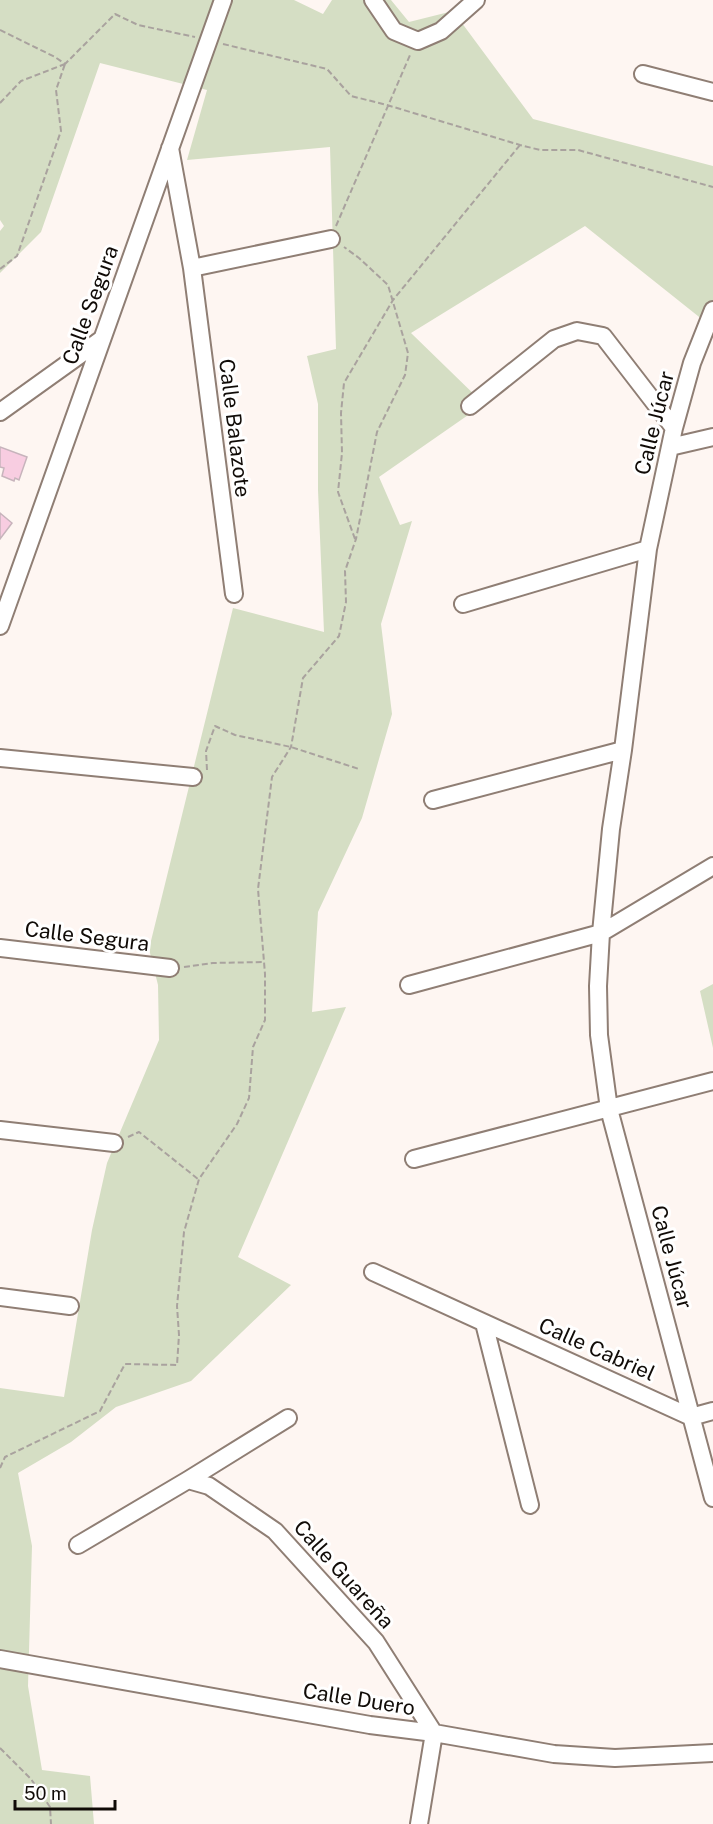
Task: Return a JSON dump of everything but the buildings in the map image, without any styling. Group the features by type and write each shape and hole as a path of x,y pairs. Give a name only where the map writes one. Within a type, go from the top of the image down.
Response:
{"street":[{"name":"Calle Segura","path":"0,626 223,0"},
{"path":"373,0 394,31 418,41 441,31 476,0"},
{"path":"643,74 713,92"},
{"name":"Calle Balazote","path":"170,148 192,268 234,594"},
{"path":"192,268 331,239"},
{"name":"Calle Júcar","path":"713,310 693,363 674,428 648,549 611,829 598,986 598,1035 609,1109 713,1498"},
{"path":"470,406 554,339 577,332 603,336 674,428"},
{"path":"0,412 102,339"},
{"path":"670,447 713,437"},
{"path":"463,604 648,549"},
{"path":"433,800 623,750"},
{"path":"0,758 200,774"},
{"path":"409,985 601,933 713,866"},
{"name":"Calle Segura","path":"0,948 170,968"},
{"path":"414,1159 713,1081"},
{"path":"0,1130 114,1143"},
{"name":"Calle Cabriel","path":"373,1272 691,1417"},
{"path":"0,1297 70,1306"},
{"path":"484,1323 530,1505"},
{"path":"691,1417 713,1411"},
{"path":"78,1545 288,1418"},
{"name":"Calle Guareña","path":"188,1480 209,1486 275,1531 376,1642 434,1733"},
{"name":"Calle Duero","path":"0,1659 359,1723 434,1733 554,1754 615,1758 713,1753"},
{"path":"419,1824 434,1733"}],"path":[{"path":"0,103 21,81 64,64 115,14 138,25 327,69 351,96 520,145 540,150 578,150 713,187"},
{"path":"0,30 55,57 64,64"},
{"path":"0,1468 5,1457 100,1411 125,1364 177,1365 179,1335 177,1306 184,1232 199,1179 237,1124 249,1098 253,1047 265,1020 264,962 258,889 272,777 291,747 303,678 339,636 346,602 345,572 356,539 377,432 405,375 408,352 388,285 358,258 331,239 404,65 418,41"},
{"path":"0,269 17,256 61,131 56,90 64,64"},
{"path":"356,539 338,492 342,453 341,413 344,382 393,300 520,145"},
{"path":"200,774 215,726 235,735 291,747 359,769"},
{"path":"170,968 213,963 264,962"},
{"path":"114,1143 139,1132 199,1179"},
{"path":"0,1748 31,1779 50,1806 51,1824"}],"green space":[{"path":"0,0 294,0 323,14 332,0 391,0 409,22 453,11 533,119 713,166 713,328 585,226 411,333 484,404 379,477 400,525 412,521 381,624 392,714 362,818 318,912 312,1012 346,1007 238,1257 291,1285 191,1381 116,1407 71,1442 18,1473 32,1546 28,1686 42,1770 90,1776 94,1824 0,1824 0,1388 64,1397 92,1230 107,1163 159,1040 158,985 149,949 233,608 324,632 318,490 318,404 307,356 336,349 330,147 187,160 207,90 100,63 41,232 0,273 0,231 4,226 0,220"},
{"path":"713,984 713,1048 700,991"}]}
